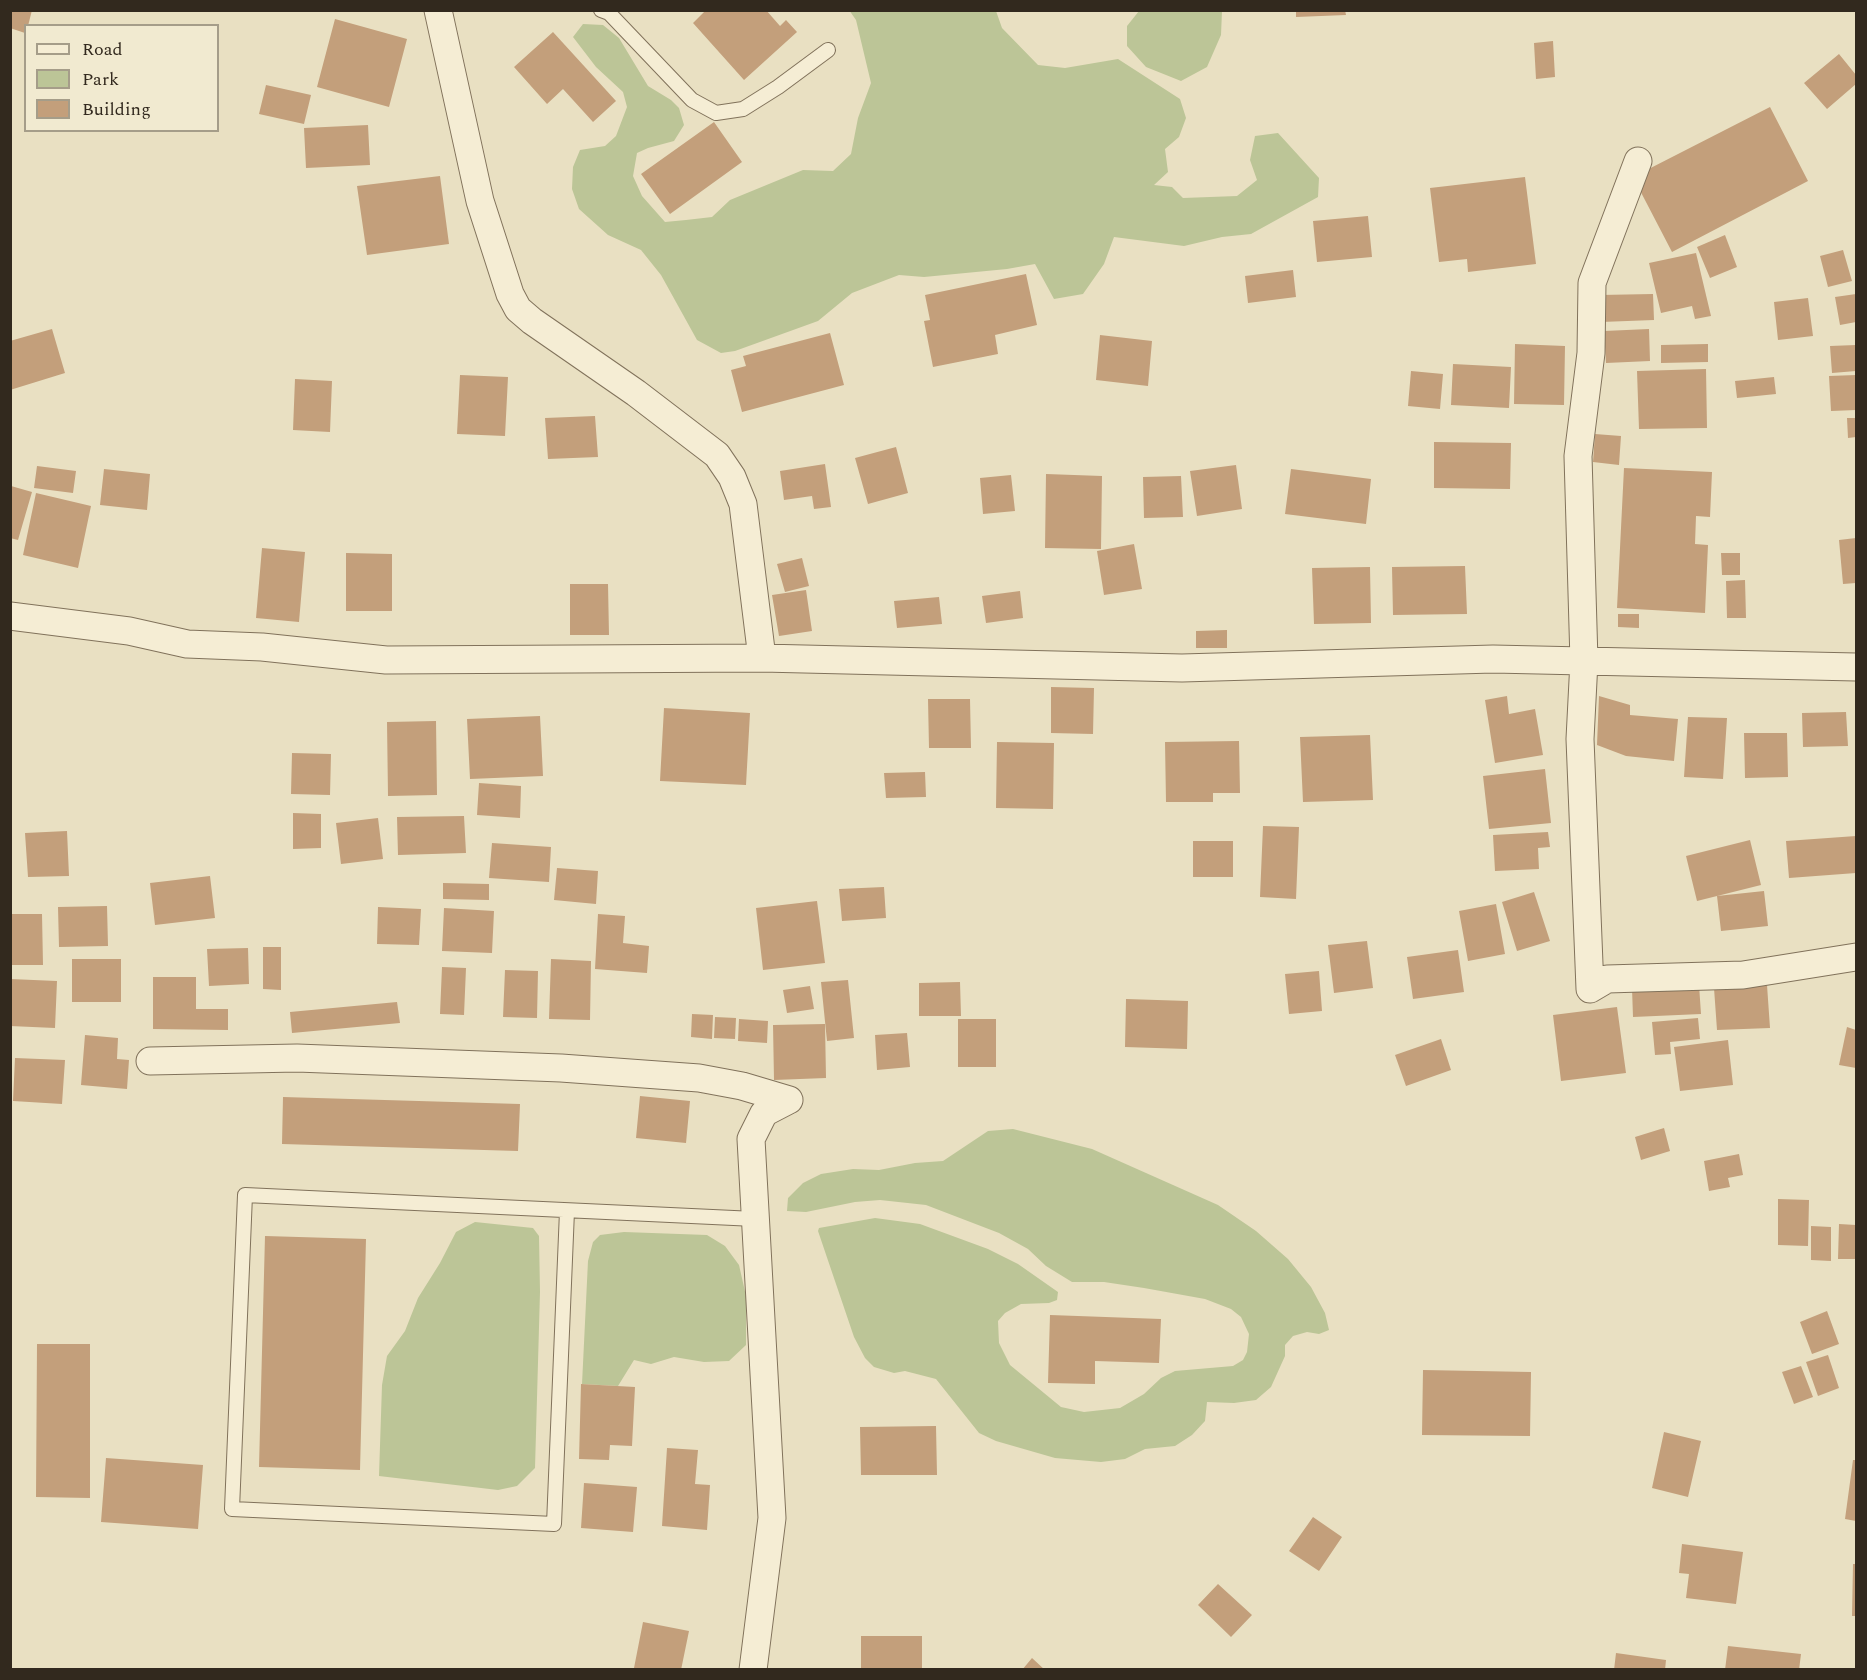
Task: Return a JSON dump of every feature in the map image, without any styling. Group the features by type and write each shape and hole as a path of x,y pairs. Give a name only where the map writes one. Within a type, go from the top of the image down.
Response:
{"street":[{"path":"438,10 480,201 510,294 518,309 532,321 636,393 717,455 722,462 732,477 743,504 762,658"},
{"path":"1638,161 1592,283 1591,353 1578,456 1584,662 1580,739 1590,989 1607,979 1743,975 1857,957"},
{"path":"10,616 129,631 187,644 262,647 386,660 762,658 1182,668 1493,659 1857,667"},
{"path":"150,1061 297,1058 561,1068 699,1078 742,1086 789,1100 764,1113 751,1139 772,1518 753,1670"}],"lane":[{"path":"601,10 609,13 692,100 716,113 743,109 778,87 828,50"},
{"path":"567,1211 554,1524 232,1509 245,1195 755,1219"}],"green space":[{"path":"849,10 996,11 1002,28 1038,65 1065,68 1118,59 1180,99 1186,118 1179,137 1165,149 1168,172 1154,185 1172,187 1183,198 1237,196 1257,180 1250,160 1255,136 1278,133 1319,178 1318,197 1251,234 1222,237 1184,246 1114,237 1104,264 1083,294 1054,299 1035,264 924,277 899,275 852,293 818,321 735,351 721,353 697,340 661,275 641,250 608,235 579,209 572,189 573,167 580,150 605,146 616,136 627,107 623,92 596,67 573,37 583,24 603,25 619,38 648,86 671,100 679,108 684,125 674,141 637,153 633,176 642,196 665,222 686,220 712,217 730,200 803,170 833,171 851,154 858,118 871,83 856,20"},
{"path":"1139,11 1222,11 1221,35 1207,67 1181,81 1146,67 1127,46 1127,26"},
{"path":"1013,1129 1092,1149 1218,1205 1256,1231 1288,1259 1311,1287 1325,1313 1329,1330 1319,1334 1307,1332 1293,1336 1285,1345 1285,1356 1271,1387 1256,1400 1234,1403 1207,1402 1205,1421 1192,1435 1175,1446 1145,1449 1125,1459 1101,1462 1055,1458 996,1441 979,1433 936,1379 905,1371 894,1373 874,1367 865,1358 854,1337 818,1231 819,1228 875,1218 920,1224 988,1249 1018,1264 1058,1292 1057,1300 1049,1303 1021,1304 1005,1313 998,1321 999,1343 1010,1365 1061,1407 1084,1412 1120,1408 1144,1394 1161,1378 1175,1371 1233,1366 1243,1360 1247,1352 1249,1334 1241,1317 1231,1309 1205,1299 1144,1288 1104,1282 1072,1282 1046,1266 1028,1249 999,1233 926,1205 880,1200 855,1202 806,1212 787,1211 788,1198 803,1183 821,1174 853,1169 879,1170 915,1163 943,1161 988,1131"},
{"path":"475,1222 533,1228 539,1236 540,1292 535,1468 517,1486 498,1490 379,1476 382,1385 387,1356 405,1331 418,1298 456,1232"},
{"path":"624,1232 707,1235 725,1246 739,1265 746,1296 746,1345 729,1361 704,1362 674,1357 651,1364 634,1360 618,1386 582,1384 588,1261 593,1242 600,1235"}],"building":[{"path":"10,10 32,10 28,24 24,24 24,33 10,28"},
{"path":"706,10 766,10 780,26 786,20 797,32 744,80 693,23"},
{"path":"1296,10 1345,10 1346,15 1296,17"},
{"path":"335,19 407,39 389,107 317,87"},
{"path":"553,32 616,101 593,122 563,89 547,104 514,67"},
{"path":"1553,41 1555,77 1536,79 1534,43"},
{"path":"1839,54 1856,75 1856,84 1827,109 1804,83"},
{"path":"266,85 311,95 304,124 259,114"},
{"path":"1770,107 1808,181 1672,252 1633,177"},
{"path":"714,122 742,162 670,214 641,174"},
{"path":"368,125 370,165 306,168 304,128"},
{"path":"440,176 449,244 367,255 357,186"},
{"path":"1525,177 1536,264 1468,272 1467,259 1439,262 1430,188"},
{"path":"1368,216 1372,257 1317,262 1313,221"},
{"path":"1725,235 1737,267 1710,278 1697,247"},
{"path":"1843,250 1852,281 1828,287 1820,256"},
{"path":"1696,253 1711,316 1695,319 1692,306 1661,313 1649,263"},
{"path":"1293,270 1296,297 1248,303 1245,276"},
{"path":"1026,274 1037,325 995,335 998,354 933,367 924,321 930,320 925,295"},
{"path":"1653,294 1654,320 1601,322 1600,295"},
{"path":"1856,294 1856,322 1840,325 1835,297"},
{"path":"1808,298 1813,336 1778,340 1774,302"},
{"path":"52,329 65,373 10,390 10,341"},
{"path":"1649,329 1650,361 1606,363 1604,331"},
{"path":"830,333 844,385 742,412 731,370 746,366 743,356"},
{"path":"1100,335 1152,341 1148,386 1096,380"},
{"path":"1515,344 1565,346 1564,405 1514,404"},
{"path":"1708,344 1708,362 1661,363 1661,345"},
{"path":"1856,345 1856,371 1832,373 1830,346"},
{"path":"1453,364 1511,367 1509,408 1451,405"},
{"path":"1706,369 1707,428 1639,429 1637,371"},
{"path":"1411,371 1443,374 1440,409 1408,406"},
{"path":"460,375 508,377 505,436 457,434"},
{"path":"1856,375 1856,410 1831,411 1829,376"},
{"path":"1774,377 1776,394 1737,398 1735,381"},
{"path":"295,379 332,381 330,432 293,430"},
{"path":"595,416 598,457 548,459 545,418"},
{"path":"1847,418 1856,418 1856,437 1848,438"},
{"path":"1595,434 1621,436 1619,465 1593,462"},
{"path":"1434,442 1511,443 1510,489 1434,488"},
{"path":"896,447 908,493 868,504 855,458"},
{"path":"825,464 831,507 814,509 812,496 784,500 780,471"},
{"path":"1236,465 1242,509 1197,516 1190,471"},
{"path":"37,466 76,471 73,493 34,488"},
{"path":"1624,468 1712,472 1710,517 1696,516 1695,544 1708,545 1705,613 1617,608"},
{"path":"104,469 150,474 147,510 100,505"},
{"path":"1291,469 1371,479 1366,524 1285,514"},
{"path":"1046,474 1102,476 1101,549 1045,548"},
{"path":"1011,475 1015,511 983,514 980,478"},
{"path":"1181,476 1183,517 1144,518 1143,477"},
{"path":"11,486 32,492 18,540 10,538"},
{"path":"36,493 91,506 78,568 23,555"},
{"path":"1856,538 1856,583 1843,584 1839,540"},
{"path":"1134,544 1142,589 1104,595 1097,551"},
{"path":"262,548 305,552 299,622 256,618"},
{"path":"346,553 392,554 392,611 346,611"},
{"path":"1721,553 1740,553 1740,575 1722,575"},
{"path":"802,558 809,586 785,592 777,564"},
{"path":"1465,566 1467,614 1393,615 1392,567"},
{"path":"1370,567 1371,623 1314,624 1312,568"},
{"path":"1745,580 1746,618 1727,618 1726,581"},
{"path":"570,584 608,584 609,635 570,635"},
{"path":"806,590 812,631 779,636 772,595"},
{"path":"1020,591 1023,618 986,623 982,596"},
{"path":"939,597 942,624 897,628 894,601"},
{"path":"1618,614 1639,614 1639,628 1618,627"},
{"path":"1227,630 1227,648 1196,648 1196,631"},
{"path":"1051,687 1094,688 1093,734 1051,733"},
{"path":"1507,696 1509,714 1535,709 1543,755 1495,763 1485,700"},
{"path":"1599,696 1630,705 1630,715 1678,719 1674,761 1626,756 1597,745"},
{"path":"928,699 970,699 971,748 929,748"},
{"path":"664,708 750,713 746,785 660,781"},
{"path":"1846,712 1848,746 1803,747 1802,713"},
{"path":"540,716 543,776 470,779 467,719"},
{"path":"1688,717 1727,718 1723,779 1684,777"},
{"path":"436,721 437,795 388,796 387,722"},
{"path":"1744,733 1787,733 1788,777 1745,778"},
{"path":"1370,735 1373,800 1303,802 1300,737"},
{"path":"1239,741 1240,793 1213,793 1213,802 1166,802 1165,742"},
{"path":"997,742 1054,743 1053,809 996,808"},
{"path":"292,753 331,754 330,795 291,794"},
{"path":"1545,769 1551,823 1489,829 1483,776"},
{"path":"925,772 926,797 886,798 884,773"},
{"path":"479,783 521,786 520,818 477,815"},
{"path":"293,813 321,814 321,848 293,849"},
{"path":"464,816 466,853 398,855 397,817"},
{"path":"378,818 383,859 341,864 336,823"},
{"path":"1263,826 1299,827 1296,899 1260,897"},
{"path":"67,831 69,876 28,877 25,833"},
{"path":"1548,832 1550,847 1538,848 1539,869 1495,871 1493,835"},
{"path":"1856,836 1856,873 1789,878 1786,841"},
{"path":"1750,840 1761,885 1697,901 1686,856"},
{"path":"1193,841 1233,841 1233,877 1193,877"},
{"path":"492,843 551,847 549,882 489,878"},
{"path":"557,868 598,871 596,904 554,900"},
{"path":"210,876 215,918 155,925 150,883"},
{"path":"443,883 489,884 489,900 443,899"},
{"path":"884,887 886,918 842,921 839,889"},
{"path":"1764,891 1768,926 1721,931 1717,896"},
{"path":"1534,892 1550,941 1517,951 1502,902"},
{"path":"817,901 825,963 763,970 756,908"},
{"path":"1496,904 1505,954 1468,961 1459,911"},
{"path":"107,906 108,946 59,947 58,907"},
{"path":"378,907 421,909 419,945 377,944"},
{"path":"444,908 494,911 492,953 442,951"},
{"path":"10,914 42,914 43,965 10,965"},
{"path":"598,914 625,916 623,943 649,946 647,973 595,969"},
{"path":"1367,941 1373,988 1334,993 1328,945"},
{"path":"263,947 281,947 281,990 263,989"},
{"path":"248,948 249,984 209,986 207,949"},
{"path":"1458,950 1464,992 1413,999 1407,957"},
{"path":"72,959 121,959 121,1002 72,1002"},
{"path":"551,959 591,961 590,1020 549,1019"},
{"path":"442,967 466,968 464,1015 440,1014"},
{"path":"505,970 538,971 537,1018 503,1017"},
{"path":"1319,971 1322,1011 1289,1014 1285,974"},
{"path":"153,977 196,977 196,1009 228,1009 228,1030 153,1029"},
{"path":"10,979 57,981 55,1028 10,1026"},
{"path":"848,980 854,1038 827,1041 821,982"},
{"path":"960,982 961,1016 919,1016 919,983"},
{"path":"1699,985 1701,1014 1633,1017 1632,988"},
{"path":"1767,985 1770,1028 1717,1030 1714,988"},
{"path":"810,986 814,1009 787,1013 783,990"},
{"path":"1126,999 1188,1001 1187,1049 1125,1047"},
{"path":"397,1002 400,1023 292,1033 290,1012"},
{"path":"1617,1007 1626,1073 1561,1081 1553,1015"},
{"path":"692,1014 713,1015 712,1039 691,1037"},
{"path":"715,1017 736,1018 735,1039 714,1038"},
{"path":"1698,1018 1700,1039 1670,1042 1671,1054 1655,1055 1652,1022"},
{"path":"739,1019 768,1021 767,1043 738,1041"},
{"path":"958,1019 996,1019 996,1067 958,1067"},
{"path":"825,1024 826,1078 774,1080 773,1025"},
{"path":"1847,1027 1856,1030 1856,1068 1839,1065"},
{"path":"907,1033 910,1067 877,1070 875,1035"},
{"path":"85,1035 118,1038 117,1059 129,1060 127,1089 81,1085"},
{"path":"1441,1039 1451,1070 1406,1086 1395,1055"},
{"path":"1728,1040 1733,1085 1680,1091 1674,1047"},
{"path":"15,1058 65,1060 62,1104 13,1101"},
{"path":"640,1096 690,1101 686,1143 636,1138"},
{"path":"283,1097 520,1104 518,1151 282,1144"},
{"path":"1664,1128 1670,1151 1641,1160 1635,1137"},
{"path":"1739,1154 1743,1175 1728,1178 1730,1187 1709,1191 1704,1161"},
{"path":"1778,1199 1809,1200 1808,1246 1778,1245"},
{"path":"1839,1224 1856,1225 1856,1259 1838,1259"},
{"path":"1811,1226 1831,1227 1831,1261 1811,1260"},
{"path":"265,1236 366,1239 360,1470 259,1467"},
{"path":"1827,1311 1839,1344 1812,1354 1800,1322"},
{"path":"1050,1315 1161,1319 1159,1363 1095,1361 1095,1384 1048,1383"},
{"path":"37,1344 90,1344 90,1498 36,1497"},
{"path":"1828,1355 1839,1388 1818,1396 1806,1362"},
{"path":"1801,1366 1813,1397 1794,1404 1782,1372"},
{"path":"1423,1370 1531,1372 1530,1436 1422,1435"},
{"path":"581,1384 635,1387 632,1446 610,1445 609,1460 579,1459"},
{"path":"936,1426 937,1475 861,1475 860,1427"},
{"path":"1664,1432 1701,1441 1688,1497 1652,1488"},
{"path":"667,1448 698,1450 695,1484 710,1485 707,1530 662,1526"},
{"path":"106,1458 203,1465 198,1529 101,1522"},
{"path":"1853,1460 1856,1460 1856,1521 1845,1519"},
{"path":"584,1483 637,1487 633,1532 581,1528"},
{"path":"1313,1517 1342,1537 1319,1571 1289,1551"},
{"path":"1682,1544 1743,1552 1736,1604 1686,1598 1689,1574 1679,1573"},
{"path":"1853,1564 1856,1564 1856,1616 1852,1616"},
{"path":"1218,1584 1252,1615 1231,1637 1198,1605"},
{"path":"643,1622 689,1631 681,1670 634,1668"},
{"path":"861,1636 922,1636 922,1670 861,1670"},
{"path":"1728,1646 1801,1654 1799,1670 1725,1670"},
{"path":"1616,1653 1666,1660 1665,1670 1614,1670"},
{"path":"1032,1658 1045,1670 1022,1670"}]}
